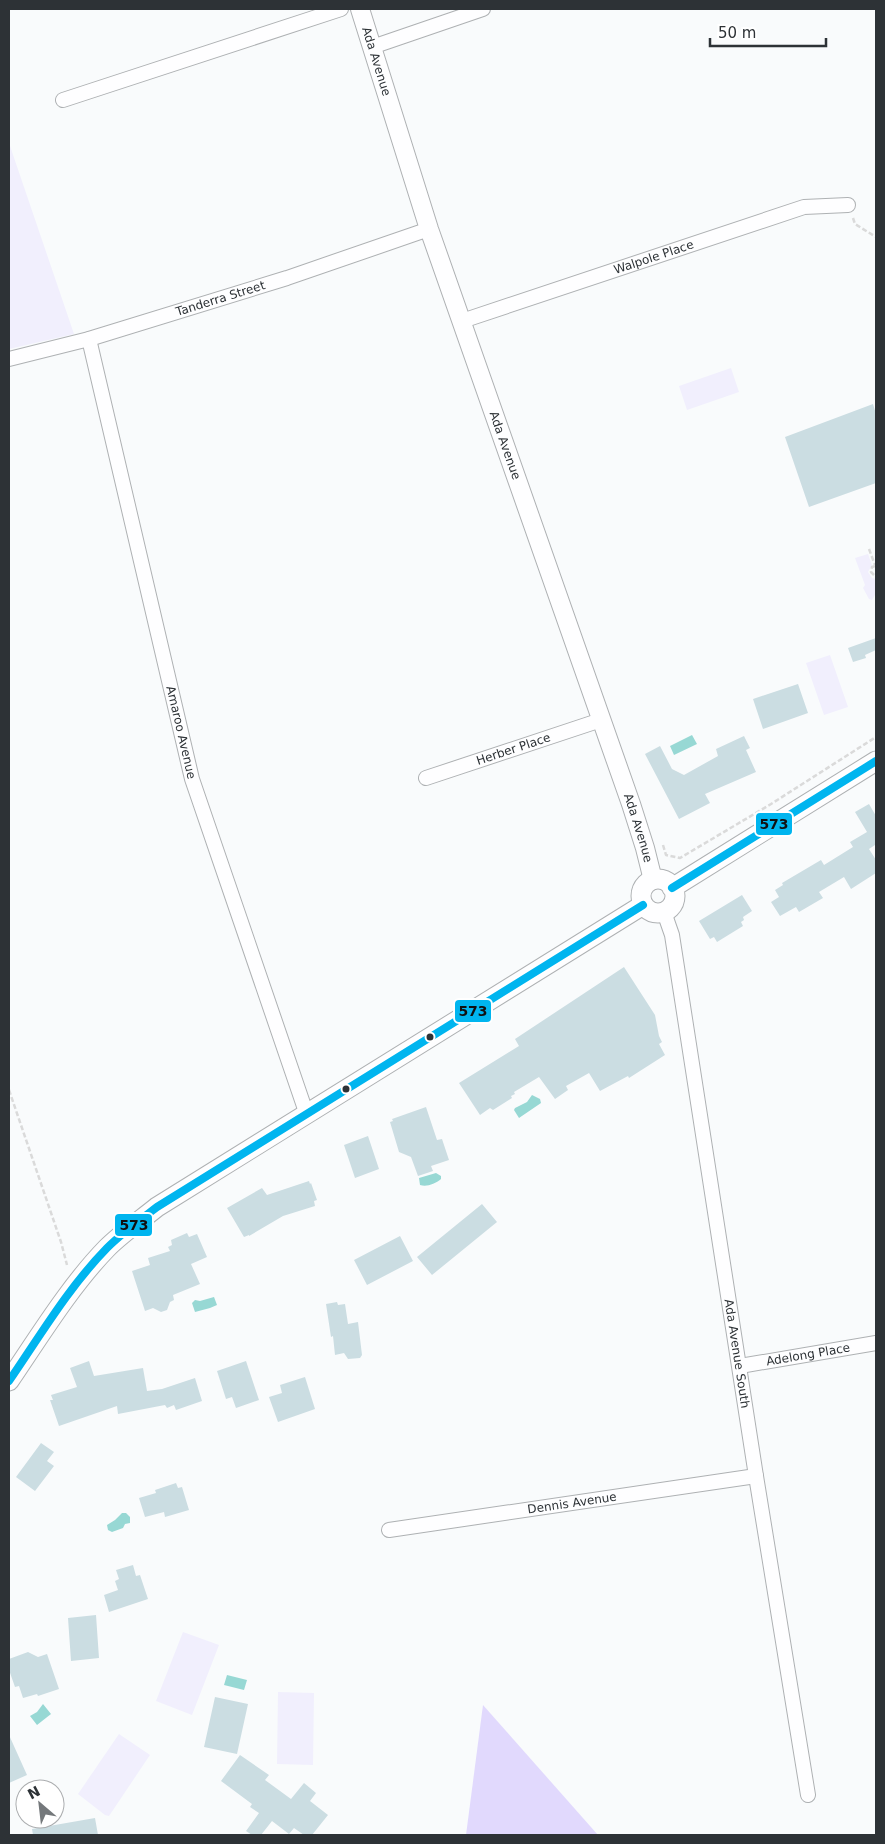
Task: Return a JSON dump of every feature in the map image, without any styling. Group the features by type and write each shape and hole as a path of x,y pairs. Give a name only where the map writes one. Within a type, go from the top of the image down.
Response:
{"main road":[{"path":"672,888 876,761"},
{"path":"653,880 664,881 672,888 674,902 664,912 652,912 643,905 641,900 642,890 653,880"},
{"path":"9,1381 74,1286 113,1242 157,1207 308,1115 643,905"}],"street":[{"path":"63,100 342,9"},
{"name":"Ada Avenue","path":"360,9 429,230 601,720 645,848 653,880"},
{"path":"372,47 483,9"},
{"name":"Walpole Place","path":"462,321 804,206 848,205"},
{"name":"Tanderra Street","path":"9,359 89,340 287,278 429,230"},
{"name":"Amaroo Avenue","path":"89,340 192,779 308,1115"},
{"name":"Herber Place","path":"426,778 601,720"},
{"name":"Ada Avenue South","path":"664,912 672,934 808,1796"},
{"name":"Adelong Place","path":"740,1366 876,1342"},
{"name":"Dennis Avenue","path":"389,1530 756,1476"}],"path":[{"path":"848,205 855,224 876,237"},
{"path":"869,549 876,565 872,567 871,572 876,577"},
{"path":"662,843 666,856 680,858 771,804 876,737"},
{"path":"9,1090 68,1265"}],"shaded area":[{"path":"9,143 74,334 9,349"},
{"path":"731,368 739,392 687,410 679,386"},
{"path":"868,554 872,565 868,572 872,578 876,579 876,593 872,600 869,599 863,588 865,585 855,558"},
{"path":"830,655 848,707 824,715 806,663"},
{"path":"183,1632 219,1645 192,1715 156,1701"},
{"path":"278,1692 314,1693 313,1765 277,1764"},
{"path":"483,1705 598,1835 466,1835"},
{"path":"119,1734 150,1755 109,1816 78,1794"}],"water":[{"path":"692,735 697,744 674,755 670,746"},
{"path":"532,1095 540,1099 541,1103 519,1118 514,1110 515,1108 527,1102"},
{"path":"436,1173 441,1176 439,1181 434,1184 420,1185 419,1178"},
{"path":"214,1297 217,1305 195,1312 192,1303 195,1300 200,1301"},
{"path":"122,1513 126,1513 130,1517 130,1523 112,1532 108,1530 107,1525"},
{"path":"227,1675 247,1680 244,1690 224,1685"},
{"path":"43,1704 51,1714 37,1725 30,1716 37,1712"}],"building":[{"path":"873,404 876,414 876,483 809,507 785,437"},
{"path":"876,638 876,650 865,655 866,658 853,662 848,648"},
{"path":"798,684 808,713 763,729 753,699"},
{"path":"744,736 750,748 746,750 756,772 705,794 710,803 679,819 645,754 660,746 672,769 684,775 718,756 716,749"},
{"path":"869,804 876,816 876,847 875,845 869,849 876,860 876,873 851,889 844,877 819,892 823,898 799,912 796,907 780,916 771,902 779,897 775,890 783,885 782,883 821,860 824,865 853,847 850,842 867,832 855,812"},
{"path":"742,895 752,911 743,917 744,920 741,922 743,926 717,942 714,937 710,939 699,921"},
{"path":"624,967 655,1015 662,1042 659,1044 665,1055 629,1078 628,1076 600,1091 589,1073 566,1086 568,1090 555,1099 539,1077 514,1092 515,1094 511,1096 512,1098 493,1110 490,1108 480,1115 459,1083 519,1046 515,1039"},
{"path":"426,1107 437,1140 442,1139 449,1160 431,1166 433,1171 418,1176 411,1157 399,1152 390,1122 393,1121 392,1119"},
{"path":"368,1136 379,1169 355,1178 344,1145"},
{"path":"309,1181 317,1200 314,1201 315,1206 283,1216 249,1236 244,1237 227,1208 262,1188 267,1195"},
{"path":"482,1204 497,1222 432,1275 417,1257"},
{"path":"187,1233 189,1237 197,1234 207,1257 191,1264 200,1284 173,1295 174,1300 170,1302 167,1310 161,1312 153,1308 145,1311 132,1271 150,1265 148,1258 170,1251 168,1247 172,1245 171,1240"},
{"path":"400,1236 413,1261 367,1285 354,1260"},
{"path":"337,1302 338,1305 345,1304 348,1324 358,1322 362,1355 360,1358 348,1359 344,1353 335,1355 326,1304"},
{"path":"89,1361 94,1376 143,1368 147,1391 162,1389 195,1378 202,1401 176,1410 174,1405 167,1408 165,1405 118,1414 117,1406 59,1426 50,1400 53,1400 51,1395 77,1387 70,1368"},
{"path":"246,1361 259,1400 236,1408 232,1397 226,1399 217,1371"},
{"path":"305,1377 315,1409 278,1422 269,1397 282,1393 280,1385"},
{"path":"41,1443 54,1452 47,1461 54,1466 35,1491 16,1477"},
{"path":"176,1483 178,1488 182,1487 189,1510 165,1517 164,1512 145,1517 139,1498 156,1493 155,1490"},
{"path":"133,1565 136,1576 140,1575 148,1599 109,1612 104,1595 118,1590 115,1581 119,1579 116,1570"},
{"path":"96,1615 99,1658 71,1661 68,1618"},
{"path":"28,1652 38,1657 47,1654 59,1689 38,1696 37,1694 23,1698 19,1686 15,1687 9,1670 9,1659"},
{"path":"215,1697 248,1704 237,1754 204,1747"},
{"path":"9,1735 27,1775 9,1783"},
{"path":"240,1755 269,1775 265,1780 291,1799 304,1783 316,1793 310,1801 328,1815 312,1835 304,1835 294,1828 289,1834 272,1821 261,1835 252,1835 246,1831 259,1813 250,1807 252,1804 221,1781"},
{"path":"95,1818 98,1835 33,1835 32,1829 65,1829 65,1823"}],"transit line":[{"name":"573","path":"672,888 876,761"},
{"name":"573","path":"9,1381 55,1313 93,1263 119,1237 157,1207 643,905"}]}
